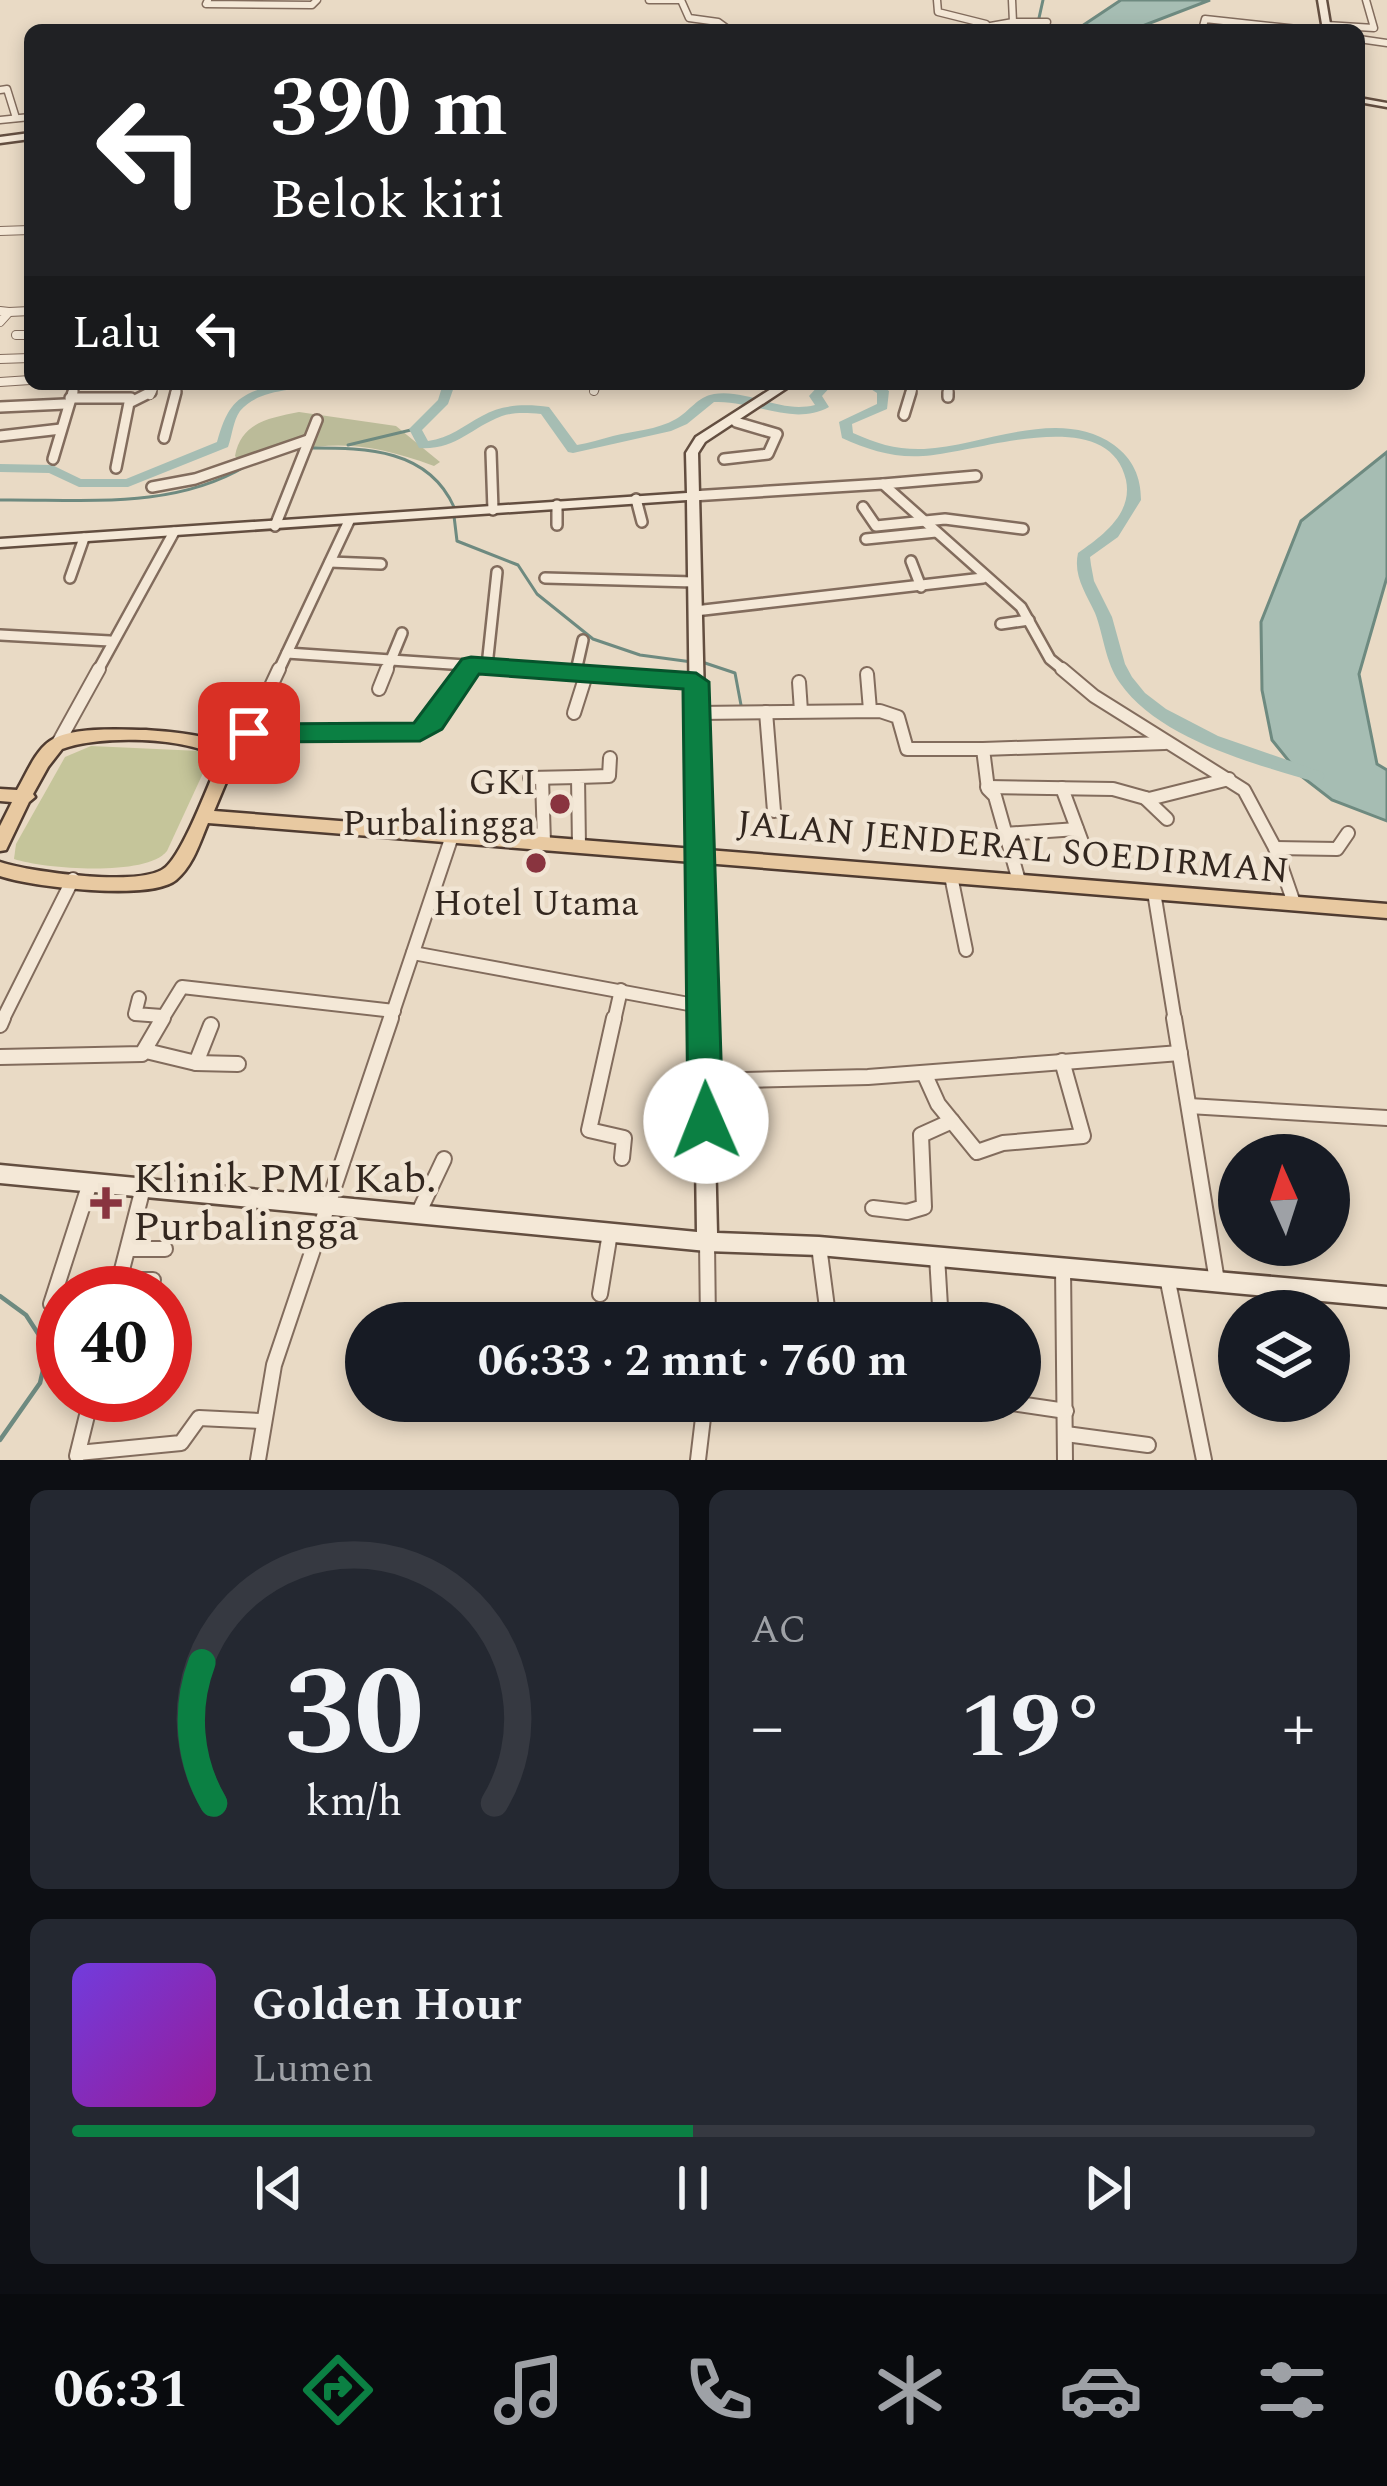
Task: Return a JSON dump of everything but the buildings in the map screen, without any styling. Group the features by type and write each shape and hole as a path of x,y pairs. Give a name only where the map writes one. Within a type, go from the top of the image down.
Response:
{"main road":[{"path":"0,845 57,745 87,736 209,741 226,748 228,763 182,862 167,878 143,883 74,879 14,875 0,868"},
{"path":"0,799 24,801"},
{"name":"JALAN JENDERAL SOEDIRMAN","path":"203,816 1387,910"}],"street":[{"path":"208,0 206,4 312,5 316,0"},
{"path":"650,16 650,0 681,0 689,18 721,24"},
{"path":"937,0 938,12 979,24"},
{"path":"1365,28 1374,28 1366,0"},
{"path":"1202,24 1208,20 1248,24"},
{"path":"1026,24 1047,22"},
{"path":"10,77 4,90 16,118"},
{"path":"0,120 24,112"},
{"path":"0,322 4,311"},
{"path":"16,335 24,335"},
{"path":"53,458 73,390"},
{"path":"0,407 148,398 152,390"},
{"path":"164,438 176,390"},
{"path":"708,1302 703,856 692,496 695,446 780,390"},
{"path":"904,415 912,390"},
{"path":"948,397 949,390"},
{"path":"116,468 130,398"},
{"path":"17,434 24,406"},
{"path":"275,526 317,420"},
{"path":"724,459 768,454 778,433 736,422"},
{"path":"0,436 61,429"},
{"path":"152,487 198,481 272,446 307,444"},
{"path":"491,452 493,510"},
{"path":"0,543 976,476"},
{"path":"883,484 983,578 1021,607 1058,666 1126,721 1229,779 1250,796 1294,903"},
{"path":"636,499 642,522"},
{"path":"557,505 557,525"},
{"path":"863,507 875,526 958,519 1023,529"},
{"path":"226,748 249,733 349,521"},
{"path":"57,745 110,641 174,532"},
{"path":"866,539 936,532"},
{"path":"70,578 84,538"},
{"path":"911,561 921,587"},
{"path":"330,562 381,564"},
{"path":"487,667 497,572"},
{"path":"545,578 694,582"},
{"path":"695,611 983,578"},
{"path":"1001,624 1029,620"},
{"path":"380,689 402,633"},
{"path":"0,635 110,641"},
{"path":"574,713 584,640"},
{"path":"530,668 534,652"},
{"path":"287,653 581,672 696,670"},
{"path":"249,733 420,732 432,723 471,665"},
{"path":"868,674 870,710"},
{"path":"799,682 802,711"},
{"path":"698,713 870,710 898,717 910,750 1167,743"},
{"path":"766,712 774,811"},
{"path":"983,748 990,790 1019,881"},
{"path":"544,843 536,778 608,777 610,758"},
{"path":"578,777 579,846"},
{"path":"1145,799 1229,779"},
{"path":"1004,834 1080,836 1062,788"},
{"path":"990,790 1113,788 1145,799 1168,819"},
{"path":"1275,848 1336,849 1348,833"},
{"path":"257,1460 261,1420 452,836"},
{"path":"951,876 966,950"},
{"path":"0,1025 74,879"},
{"path":"1154,892 1217,1281"},
{"path":"413,953 705,1007"},
{"path":"146,1051 173,994 186,987 394,1011"},
{"path":"621,990 589,1130 624,1138 622,1158"},
{"path":"139,998 135,1014 163,1016"},
{"path":"196,1063 211,1025"},
{"path":"0,1057 146,1051 196,1063 238,1064"},
{"path":"705,1081 924,1073 1180,1053"},
{"path":"924,1073 975,1152 1004,1143 1083,1136 1062,1061"},
{"path":"1189,1106 1387,1118"},
{"path":"873,1208 907,1212 924,1207 921,1135 952,1120"},
{"path":"418,1214 444,1159"},
{"path":"0,1174 707,1242 819,1246 1387,1297"},
{"path":"63,1266 90,1183"},
{"path":"124,1266 143,1188"},
{"path":"600,1294 610,1233"},
{"path":"819,1246 826,1302"},
{"path":"128,1249 165,1249"},
{"path":"937,1256 940,1302"},
{"path":"1063,1268 1065,1460"},
{"path":"1167,1276 1204,1460"},
{"path":"1041,1408 1066,1412"},
{"path":"85,1422 77,1457 181,1443 199,1418 261,1420"},
{"path":"698,1460 703,1422"},
{"path":"1066,1434 1148,1445"}],"green space":[{"path":"299,412 396,426 440,462 434,466 383,451 339,446 294,450 243,465 235,456 250,429"},
{"path":"91,746 200,751 210,758 167,851 139,865 118,868 70,868 14,859 16,844 65,757"}],"shaded area":[{"path":"1121,0 1210,0 1148,24 1085,24"},
{"path":"1387,452 1387,577 1359,674 1377,764 1387,770 1387,821 1332,800 1301,776 1272,740 1262,690 1261,622 1301,521"}],"waterway":[{"path":"1043,0 1039,18 1044,24"},
{"path":"0,468 52,469 79,483 128,483 223,444 236,408 272,390"},
{"path":"447,390 444,401 415,429 424,445 455,438 490,416 522,408 545,410 573,449 586,448 677,424 714,398 808,411 823,407 815,396 821,390"},
{"path":"881,390 883,406 845,422 847,435 872,447 925,453 1061,432 1089,437 1114,451 1130,472 1134,500 1113,534 1083,556 1083,565 1125,679 1139,697 1184,727 1316,776"},
{"path":"348,445 415,429"},
{"path":"311,448 374,451 412,463 429,473 454,507"},
{"path":"0,500 158,496 218,480 246,466"},
{"path":"454,516 457,541 518,565 537,594 593,639 640,655 692,662"},
{"path":"702,662 735,673 741,705"},
{"path":"0,1296 26,1315 48,1349 40,1383 0,1440"}],"place":[{"name":"GKI Purbalingga","path":"560,804"},
{"name":"Hotel Utama","path":"536,863"},
{"name":"Klinik PMI Kab. Purbalingga","path":"106,1203"}],"route":[{"path":"249,733 420,732 429,727 471,665 696,682 706,1121"}]}
